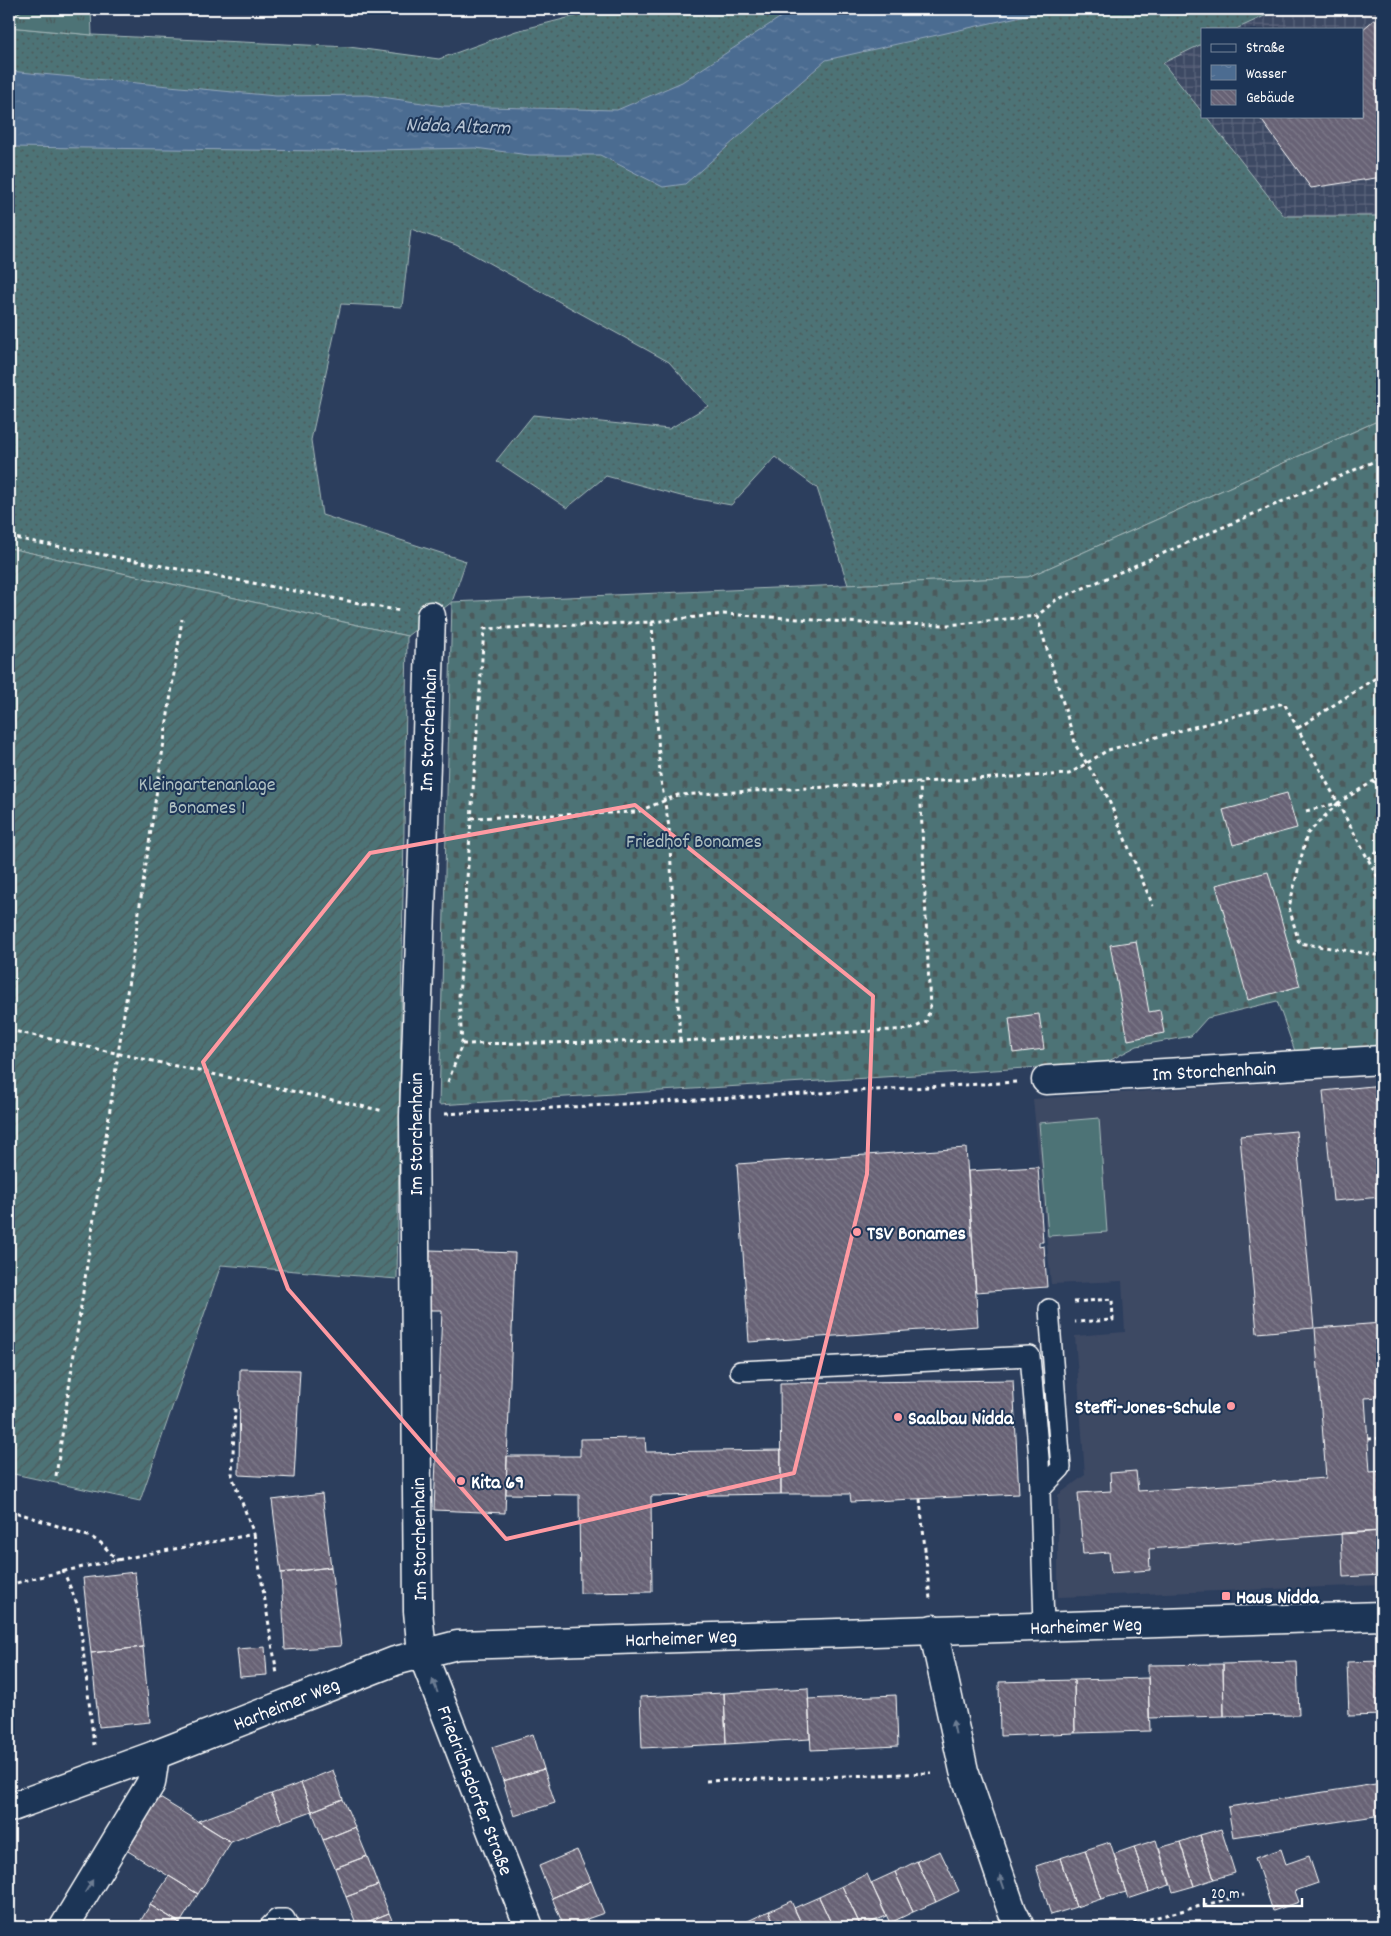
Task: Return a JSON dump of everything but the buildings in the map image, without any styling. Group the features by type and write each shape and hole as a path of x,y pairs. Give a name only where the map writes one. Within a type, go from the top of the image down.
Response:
{"street":[{"name":"Im Storchenhain","path":"422,1652 418,1611 414,1116 431,616"},
{"name":"Im Storchenhain","path":"1046,1080 1382,1060"},
{"name":"Harheimer Weg","path":"9,1808 155,1755 422,1652 457,1645 491,1642 1382,1616"},
{"path":"933,1629 964,1771 1012,1911 1020,1927"},
{"name":"Friedrichsdorfer Straße","path":"422,1652 529,1927"},
{"path":"64,1927 151,1784 155,1755"}],"lane":[{"path":"1040,1490 1061,1468 1049,1309"},
{"path":"740,1371 1030,1356 1039,1458 1044,1626"},
{"path":"269,1927 277,1919 285,1919 289,1927"}],"path":[{"path":"9,14 24,9"},
{"path":"414,1116 446,1087 462,1044 459,997 484,629 652,622 723,614 878,624 948,625 1037,616 1056,600 1382,458"},
{"path":"9,537 431,616"},
{"path":"9,626 10,616"},
{"path":"1037,616 1076,746 1107,796 1153,906"},
{"path":"56,1476 182,619"},
{"path":"652,622 660,775 669,827 680,1041"},
{"path":"1298,728 1382,674"},
{"path":"471,818 637,812 678,795 920,784 1069,774 1108,750 1284,703 1382,885"},
{"path":"1382,776 1338,803 1307,834 1289,907 1298,943 1382,956"},
{"path":"1375,781 1382,794"},
{"path":"462,1044 680,1041 912,1029 926,1022 930,1009 920,784"},
{"path":"1306,811 1338,803"},
{"path":"1368,859 1382,849"},
{"path":"9,1030 400,1115 414,1116 1046,1080"},
{"path":"1079,1322 1112,1320 1112,1299 1080,1302"},
{"path":"235,1408 232,1476 254,1534 282,1705"},
{"path":"1368,1439 1382,1438"},
{"path":"920,1499 933,1629"},
{"path":"9,1510 91,1537 101,1543 118,1561"},
{"path":"9,1585 63,1570 254,1534"},
{"path":"63,1570 78,1606 97,1776"},
{"path":"706,1781 964,1771"},
{"path":"1118,1927 1244,1895"}],"highlighted area":[{"path":"635,805 873,996 867,1174 794,1473 506,1539 288,1289 203,1062 370,853"}],"shaded area":[{"path":"1280,9 1382,9 1382,216 1284,216 1208,118 1364,118 1364,28 1238,28"},
{"path":"1201,44 1201,111 1163,62"},
{"name":"Steffi-Jones-Schule","path":"1382,1075 1382,1585 1058,1597 1058,1495 1085,1475 1075,1336 1125,1332 1122,1281 1051,1284 1033,1099"}],"green space":[{"path":"9,9 91,9 92,35 9,27"},
{"path":"603,9 1280,9 1238,28 1201,28 1201,44 1163,63 1201,111 1201,118 1208,118 1284,216 1382,216 1382,419 1028,577 848,585 817,488 775,457 731,505 681,496 606,476 567,508 496,461 533,415 669,429 708,406 669,362 456,245 411,229 402,307 341,304 311,440 322,515 466,561 452,602 407,636 9,548 9,27 92,35 349,47 439,59 516,31"},
{"name":"Friedhof Bonames","path":"1382,419 1382,1049 1296,1054 1277,1001 1207,1018 1191,1036 1137,1046 1105,1063 439,1105 452,602 1028,577"},
{"name":"Kleingartenanlage Bonames 1","path":"9,548 407,636 397,1279 221,1265 140,1501 9,1473"},
{"path":"1099,1118 1107,1232 1048,1236 1039,1123"}],"water":[{"name":"Nidda Altarm","path":"793,9 1053,9 826,60 685,184 663,187 600,155 529,155 475,148 326,151 9,147 9,71 276,96 368,95 443,106 617,110 682,82"}],"place":[{"name":"TSV Bonames","path":"857,1232"},
{"name":"Steffi-Jones-Schule","path":"1231,1406"},
{"name":"Saalbau Nidda","path":"898,1417"},
{"name":"Kita 69","path":"461,1481"},
{"name":"Haus Nidda","path":"1226,1596"}]}
